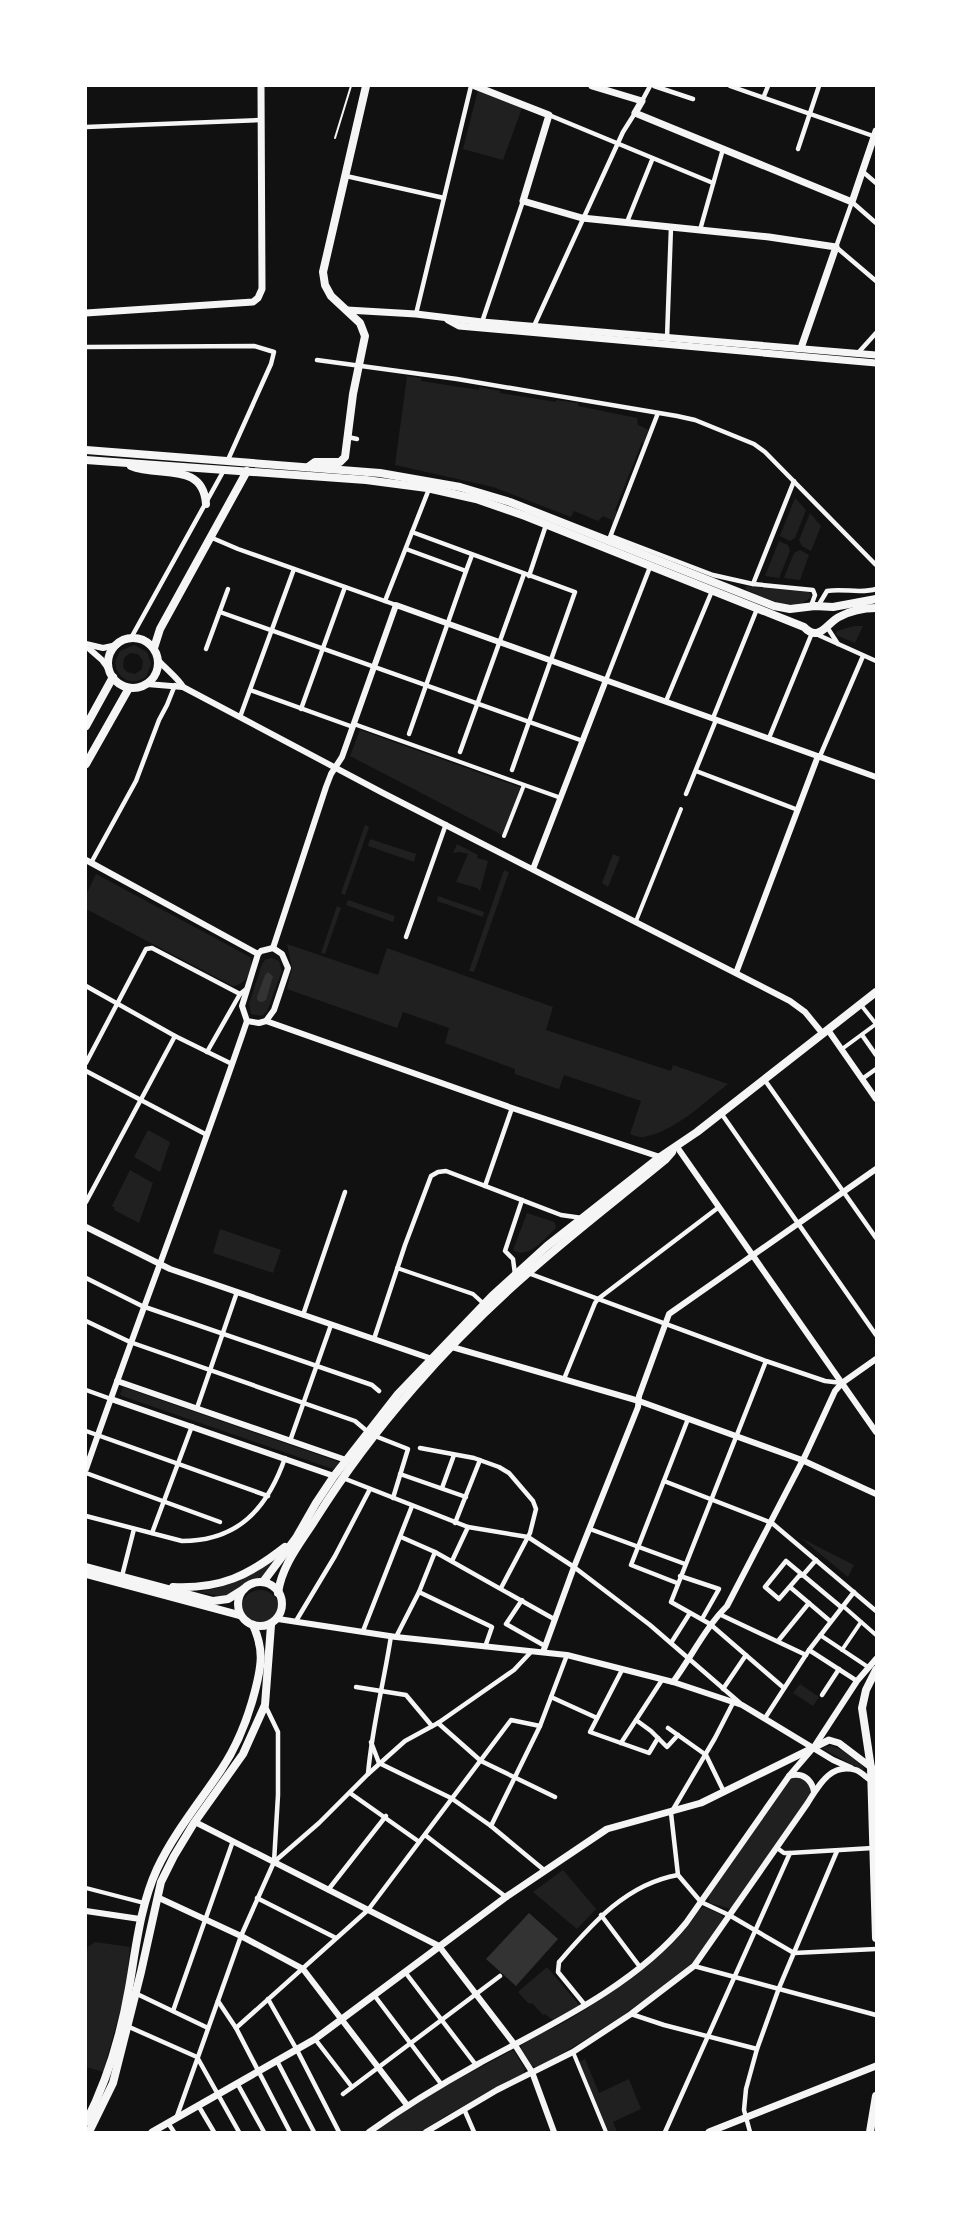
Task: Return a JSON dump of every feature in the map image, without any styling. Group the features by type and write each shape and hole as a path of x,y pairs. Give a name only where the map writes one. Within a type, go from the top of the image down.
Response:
{"main road":[{"path":"86,313 253,302 258,298 262,289 261,86"},
{"path":"308,467 315,462 340,462 345,457 365,336 360,323 331,296 325,285 323,272 366,86"},
{"path":"473,86 549,116 522,201 582,218 769,237 836,247 801,348 795,351 753,352"},
{"path":"592,86 642,100 635,113 852,202 876,134"},
{"path":"347,310 416,314 482,322 874,355"},
{"path":"443,317 459,326 876,363"},
{"path":"86,450 380,473 429,481 499,498 610,539 785,609 876,599"},
{"path":"345,457 354,466 376,469 380,473"},
{"path":"86,460 366,480 429,489 497,506 804,627 814,633 820,632 837,618 850,612 876,608"},
{"path":"127,464 141,470 170,472 191,477 205,493 206,504"},
{"path":"111,674 123,686 129,688 147,684 156,674 159,661 154,648 156,636 247,471"},
{"path":"815,607 828,614 827,627"},
{"path":"804,627 802,616 815,607"},
{"path":"86,726 111,674 109,657 117,645 131,638 143,640 154,648"},
{"path":"86,764 129,688"},
{"path":"263,1582 296,1538 316,1503 483,1304 547,1246 582,1218 876,992"},
{"path":"435,1360 452,1347 528,1273 665,1160 677,1147"},
{"path":"253,1625 271,1625 278,1619 282,1606 278,1593 283,1570 339,1477 346,1461 372,1434"},
{"path":"159,1587 200,1587 223,1584 255,1569 296,1538"},
{"path":"86,1567 217,1601 228,1599 249,1584 263,1582 278,1593"},
{"path":"86,1574 239,1615 253,1625 261,1650 258,1677 249,1715 223,1768 189,1815 156,1870 141,1919 121,2021 103,2087 86,2122"},
{"path":"239,1615 237,1602 244,1589"},
{"path":"89,2133 113,2083 161,1882 195,1822 243,1754 265,1705 271,1625"},
{"path":"873,1669 862,1708 874,1774 873,1848 876,1938"},
{"path":"152,2133 166,2127 198,2104 315,2038 506,1897 612,1826 671,1813 724,1792 825,1741 833,1741 862,1759 874,1774"},
{"path":"709,2133 876,2067"},
{"path":"870,2133 876,2096"}],"street":[{"path":"416,314 473,86"},
{"path":"642,100 652,86 693,99"},
{"path":"730,86 876,134"},
{"path":"764,96 768,86"},
{"path":"798,148 819,86"},
{"path":"534,326 617,144 635,113"},
{"path":"549,116 713,183"},
{"path":"86,127 261,120"},
{"path":"699,230 723,149"},
{"path":"627,222 652,159"},
{"path":"862,171 876,183"},
{"path":"346,176 444,198"},
{"path":"482,322 522,201"},
{"path":"876,223 852,202 836,247 876,281"},
{"path":"667,338 671,227"},
{"path":"858,353 876,333"},
{"path":"86,347 254,346 274,352 271,364 224,470 131,638"},
{"path":"317,360 457,379 694,420 754,444 765,452 876,566"},
{"path":"657,413 610,539 706,573 753,584 813,590 815,607"},
{"path":"348,437 357,439"},
{"path":"753,584 794,481"},
{"path":"385,601 429,489"},
{"path":"460,752 499,642 546,525"},
{"path":"412,532 575,592 512,770"},
{"path":"210,537 876,777"},
{"path":"406,549 466,571"},
{"path":"409,734 472,555"},
{"path":"533,869 650,567"},
{"path":"240,717 294,569"},
{"path":"302,709 345,587"},
{"path":"207,649 228,589"},
{"path":"815,607 827,591 876,589"},
{"path":"666,701 712,591"},
{"path":"868,591 868,596 876,599"},
{"path":"273,948 326,787 342,757 396,605"},
{"path":"687,794 757,609"},
{"path":"220,612 583,741"},
{"path":"827,627 838,644"},
{"path":"769,738 814,633 876,661"},
{"path":"86,645 103,648 117,645"},
{"path":"86,645 102,660 111,674"},
{"path":"736,973 819,756 863,656"},
{"path":"159,661 170,674 181,682 183,687"},
{"path":"147,684 183,687 335,768 796,1004 842,1049 875,1094"},
{"path":"175,685 136,781 88,861 258,954"},
{"path":"250,690 561,798"},
{"path":"696,771 798,810"},
{"path":"504,836 524,785"},
{"path":"636,921 681,809"},
{"path":"406,937 446,825"},
{"path":"86,1063 146,949 152,948 240,994"},
{"path":"225,1533 220,1524 86,1471 142,1306 160,1264 248,1021 242,1006 258,954 273,948 282,954 288,968 274,1010 266,1021 260,1023 248,1021"},
{"path":"86,986 175,1036 232,1064"},
{"path":"207,1052 240,994 247,988"},
{"path":"842,1049 876,1024 861,1004"},
{"path":"266,1021 512,1108 660,1157"},
{"path":"862,1035 876,1055"},
{"path":"86,1202 175,1036"},
{"path":"862,1079 876,1069"},
{"path":"86,1071 207,1135"},
{"path":"764,1079 876,1238"},
{"path":"485,1186 512,1108"},
{"path":"721,1113 876,1335"},
{"path":"677,1147 876,1432"},
{"path":"544,1649 639,1401 669,1314 876,1169"},
{"path":"374,1340 397,1268 431,1176 438,1172 446,1172 561,1215 582,1218"},
{"path":"303,1315 345,1192"},
{"path":"515,1274 513,1259 505,1251 522,1200"},
{"path":"564,1379 598,1299 719,1207"},
{"path":"86,1227 160,1264 435,1360"},
{"path":"397,1268 473,1294 483,1304"},
{"path":"528,1273 766,1361 825,1381 842,1383"},
{"path":"86,1278 142,1306 372,1385 379,1391"},
{"path":"197,1408 237,1292"},
{"path":"86,1321 130,1342 355,1421 372,1434 408,1449 393,1498"},
{"path":"290,1441 331,1325"},
{"path":"452,1347 639,1401 802,1460 876,1494"},
{"path":"673,1682 690,1659 710,1624 727,1605 835,1391 842,1383 876,1359"},
{"path":"766,1361 738,1437 671,1602 710,1624 784,1688"},
{"path":"117,1381 346,1461"},
{"path":"86,1390 339,1477 455,1523 528,1537 574,1567 671,1643 742,1705"},
{"path":"677,1583 631,1565 688,1419"},
{"path":"152,1533 192,1426"},
{"path":"86,1431 268,1496"},
{"path":"420,1448 480,1460 499,1467 509,1473 533,1501 535,1516 528,1537 501,1588"},
{"path":"442,1488 454,1455"},
{"path":"86,1516 182,1541 196,1541 225,1533 235,1529 251,1516 268,1496 285,1458"},
{"path":"455,1523 480,1460"},
{"path":"400,1474 466,1497"},
{"path":"664,1481 770,1523 876,1611"},
{"path":"296,1621 335,1556 370,1489"},
{"path":"363,1631 412,1506"},
{"path":"452,1561 468,1527"},
{"path":"122,1576 134,1528"},
{"path":"590,1529 685,1564"},
{"path":"401,1537 452,1561 554,1619"},
{"path":"368,1774 371,1742 394,1636 419,1592 435,1552"},
{"path":"816,1560 803,1575 799,1576 779,1599 765,1587 786,1561 803,1575 842,1606 876,1635"},
{"path":"680,1576 719,1589 702,1619"},
{"path":"790,1587 830,1621"},
{"path":"419,1592 492,1627 485,1648"},
{"path":"765,1718 820,1635 854,1592"},
{"path":"522,1600 506,1624 544,1649 673,1682 734,1701 833,1760 855,1770"},
{"path":"778,1641 810,1603"},
{"path":"671,1643 690,1612"},
{"path":"719,1614 808,1652 857,1681"},
{"path":"278,1619 485,1648 531,1652 544,1649"},
{"path":"842,1650 861,1622"},
{"path":"820,1635 873,1669"},
{"path":"274,1862 405,1741 438,1723 514,1670 531,1652"},
{"path":"490,1826 540,1726 567,1655"},
{"path":"723,1689 746,1655"},
{"path":"369,2133 407,2105 585,2005 669,1945 789,1776 814,1747 857,1681 873,1669 876,1659"},
{"path":"822,1695 839,1669"},
{"path":"622,1670 590,1732 649,1754 658,1738"},
{"path":"621,1743 662,1680"},
{"path":"356,1688 406,1695 432,1726"},
{"path":"551,1697 597,1718"},
{"path":"734,1701 706,1755 671,1813 678,1875 701,1902 729,1915 794,1953 876,1949"},
{"path":"177,2118 241,1936 274,1862 278,1796 278,1732 265,1705"},
{"path":"236,2028 368,1910 511,1720 540,1726"},
{"path":"636,1720 668,1747 678,1735"},
{"path":"438,1723 481,1761 555,1797"},
{"path":"668,1728 706,1755 724,1792"},
{"path":"371,1742 380,1763 451,1798 544,1870"},
{"path":"426,2133 464,2109 573,2052 631,2014 694,1966 821,1781 828,1775 846,1769 874,1774"},
{"path":"789,1776 795,1774 805,1777 812,1784 814,1792"},
{"path":"350,1793 386,1816 418,1841"},
{"path":"328,1890 386,1816"},
{"path":"195,1822 439,1946 515,2045 532,2072 554,2133"},
{"path":"425,1835 506,1897"},
{"path":"173,2011 233,1840"},
{"path":"777,1848 784,1853 873,1848"},
{"path":"750,2133 745,2119 746,2089 757,2049 779,1988 837,1851"},
{"path":"665,2133 790,1853"},
{"path":"585,2005 558,1972 557,1965 601,1915 658,1878 678,1875"},
{"path":"86,1888 145,1903"},
{"path":"158,1897 241,1936 303,1969 407,2105"},
{"path":"257,1898 336,1938"},
{"path":"86,1911 141,1919"},
{"path":"601,1915 640,1967"},
{"path":"694,1966 876,2015"},
{"path":"405,1971 476,2065"},
{"path":"343,2094 441,2018 500,1976"},
{"path":"135,1993 208,2028"},
{"path":"374,1995 442,2085"},
{"path":"268,2000 297,2050 339,2133"},
{"path":"218,2001 236,2028 290,2133"},
{"path":"631,2014 757,2049"},
{"path":"127,2026 197,2057 239,2133"},
{"path":"315,2038 352,2086"},
{"path":"573,2052 606,2133"},
{"path":"276,2061 314,2133"},
{"path":"237,2082 264,2133"},
{"path":"198,2104 213,2133"},
{"path":"464,2109 474,2133"},
{"path":"166,2127 174,2133"}],"lane":[{"path":"335,138 351,86"}],"shaded area":[{"path":"478,90 522,108 503,160 463,149"},
{"path":"407,376 421,378 421,381 479,390 480,387 500,391 500,393 556,402 556,400 578,403 578,406 637,418 638,425 649,430 615,510 618,512 612,527 612,520 603,516 598,521 574,511 571,517 493,487 395,465"},
{"path":"795,498 806,510 795,538 790,541 780,536"},
{"path":"810,513 821,526 811,551 802,546 799,540"},
{"path":"779,541 788,545 790,551 779,578 765,576"},
{"path":"800,550 809,555 800,580 784,578 794,553"},
{"path":"746,586 808,592 811,597 804,602 787,604 745,589"},
{"path":"863,626 855,643 836,635 837,631"},
{"path":"134,645 147,652 151,664 146,677 131,681 122,677 115,662 120,651","holes":["130,653 138,654 143,661 142,669 135,674 127,672 123,667 124,658"]},
{"path":"360,730 525,789 506,837 350,756"},
{"path":"365,825 369,827 345,895 341,893"},
{"path":"370,839 416,854 414,862 368,846"},
{"path":"457,844 478,855 477,858 488,861 480,891 456,882 468,854 453,853"},
{"path":"613,854 620,857 608,887 602,883"},
{"path":"504,870 509,872 474,972 469,971"},
{"path":"96,874 250,957 251,967 246,979 233,986 86,909 86,895"},
{"path":"438,896 484,912 483,917 437,901"},
{"path":"348,900 395,916 393,922 346,905"},
{"path":"337,906 341,908 325,954 321,953"},
{"path":"287,944 378,975 387,948 553,1007 546,1030 671,1071 673,1065 728,1084 678,1123 656,1134 636,1136 630,1134 641,1101 564,1075 559,1089 555,1088 515,1074 515,1069 445,1043 449,1028 403,1012 397,1028 287,989 292,968"},
{"path":"271,958 279,961 282,971 267,1011 262,1016 251,1014 249,1004 262,964"},
{"path":"268,972 273,976 266,1000 258,1001 257,997"},
{"path":"148,1130 170,1142 160,1172 134,1157"},
{"path":"130,1170 153,1183 139,1223 114,1210 112,1206"},
{"path":"527,1213 554,1222 556,1226 536,1247 519,1252 513,1250"},
{"path":"220,1229 281,1250 273,1273 213,1253"},
{"path":"123,1387 339,1462 338,1465 333,1469 122,1396 120,1394"},
{"path":"801,1538 854,1565 848,1577"},
{"path":"286,1550 262,1582 247,1587 235,1599 198,1592 245,1578"},
{"path":"260,1590 273,1596 279,1609 273,1622 260,1628 247,1622 241,1609 247,1596"},
{"path":"800,1684 819,1697 813,1706 793,1693"},
{"path":"831,1746 842,1750 864,1769 822,1748"},
{"path":"796,1777 807,1781 811,1790 810,1795 731,1909 710,1903 708,1897 789,1780"},
{"path":"563,1870 596,1909 577,1929 533,1892"},
{"path":"704,1907 720,1914 724,1919 689,1967 618,2019 539,2067 532,2066 521,2048 522,2045 567,2021 639,1972 673,1943 699,1910"},
{"path":"529,1913 558,1939 516,1986 486,1959"},
{"path":"95,1942 130,1947 125,1993 103,2072 86,2067 86,1960 88,1947"},
{"path":"547,1967 580,2006 555,2022 545,2014 543,2015 533,2004 528,2003 518,1992"},
{"path":"514,2051 525,2069 523,2075 447,2115 421,2132 373,2132 425,2097"},
{"path":"585,2059 599,2093 629,2079 641,2109 613,2122 617,2132 604,2132 577,2063"}]}
